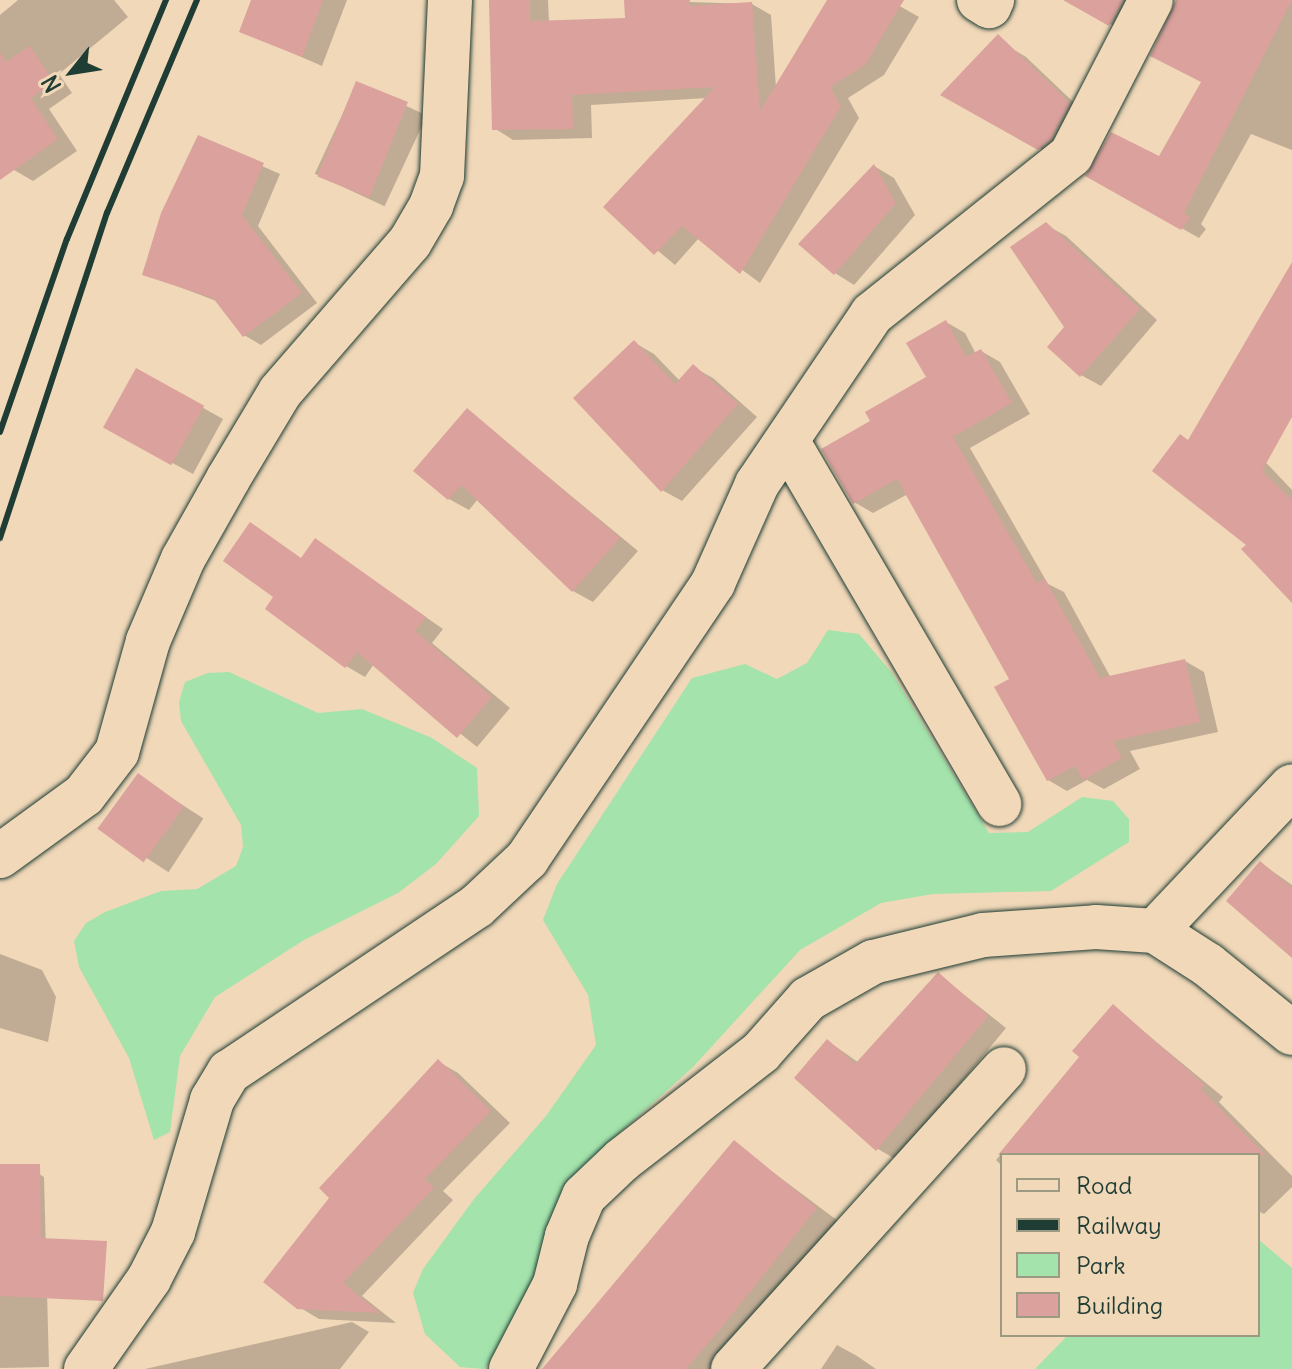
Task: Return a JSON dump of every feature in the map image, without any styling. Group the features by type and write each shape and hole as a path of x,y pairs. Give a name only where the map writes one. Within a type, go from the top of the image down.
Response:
{"street":[{"path":"0,856 84,795 117,752 148,641 183,559 221,492 280,392 410,242 431,206 443,160 450,0"},
{"path":"979,0 989,6 992,0"},
{"path":"86,1369 149,1279 173,1232 212,1100 229,1072 477,906 527,859 713,583 757,484 789,444 872,314 1071,155 1151,0"},
{"path":"789,444 999,804"},
{"path":"1155,931 1292,786"},
{"path":"511,1369 555,1284 567,1236 584,1196 654,1134 761,1052 808,999 873,962 983,935 1096,927 1155,931 1208,965 1292,1033"},
{"path":"733,1369 1004,1069"}],"green space":[{"path":"828,630 859,634 892,673 989,833 1028,832 1082,797 1113,801 1129,819 1129,842 1051,891 933,894 881,903 800,950 693,1067 581,1168 552,1219 527,1297 485,1369 460,1367 425,1334 413,1293 423,1269 474,1199 546,1116 596,1045 588,995 543,920 557,884 692,678 745,664 777,679 807,663"},
{"path":"229,672 318,713 362,709 432,738 477,768 479,816 436,864 398,893 304,940 215,997 180,1056 170,1132 154,1140 129,1058 79,967 74,941 86,923 105,912 161,891 197,889 236,866 243,847 241,825 181,721 179,702 185,682 208,673"},
{"path":"1260,1241 1292,1268 1292,1369 1035,1369 1066,1337 1260,1337"}],"building":[{"path":"251,0 323,0 302,57 239,32"},
{"path":"489,0 530,0 530,21 625,18 624,0 690,0 690,6 752,2 760,111 827,0 904,0 865,65 830,87 841,106 740,274 682,226 654,255 603,207 715,87 572,95 573,129 492,130"},
{"path":"1063,0 1123,0 1109,26"},
{"path":"1176,0 1292,0 1184,213 1190,218 1181,230 1085,176 1111,132 1159,156 1201,82 1150,56"},
{"path":"998,34 1070,103 1051,139 1038,150 940,95"},
{"path":"30,46 54,82 31,98 58,139 0,180 0,52 6,62"},
{"path":"356,81 408,102 369,197 317,176"},
{"path":"198,135 264,163 242,215 302,293 243,337 213,298 142,275 161,213"},
{"path":"874,164 896,203 834,275 798,244"},
{"path":"1046,222 1140,309 1080,377 1047,347 1064,327 1010,247"},
{"path":"1292,262 1292,417 1262,471 1292,500 1292,603 1241,549 1246,545 1152,471 1180,434 1188,440"},
{"path":"946,320 966,357 981,349 1012,403 953,437 1037,583 1045,579 1100,678 1185,659 1200,722 1113,741 1122,758 1083,780 1075,766 1047,781 994,687 1009,679 897,479 853,504 821,449 870,421 865,412 926,377 906,343"},
{"path":"634,340 675,384 693,364 738,404 661,492 573,398"},
{"path":"136,368 204,406 171,465 103,427"},
{"path":"467,408 620,538 572,592 461,485 448,500 413,471"},
{"path":"250,522 301,558 315,538 426,617 415,631 492,697 457,738 357,652 345,668 265,609 273,597 223,561"},
{"path":"138,773 184,807 144,862 97,829"},
{"path":"1260,861 1292,888 1292,958 1226,901"},
{"path":"938,972 988,1016 876,1151 794,1078 827,1039 855,1064"},
{"path":"1113,1004 1205,1085 1201,1089 1265,1155 998,1155 1079,1057 1072,1051"},
{"path":"438,1059 491,1111 425,1179 434,1188 343,1283 380,1313 297,1309 263,1282 329,1198 319,1188"},
{"path":"734,1140 817,1208 726,1322 686,1369 542,1369"},
{"path":"0,1164 40,1164 41,1238 107,1241 103,1301 0,1296"}],"railway":[{"path":"0,432 67,239 166,0"},
{"path":"0,538 107,213 197,0"}]}
